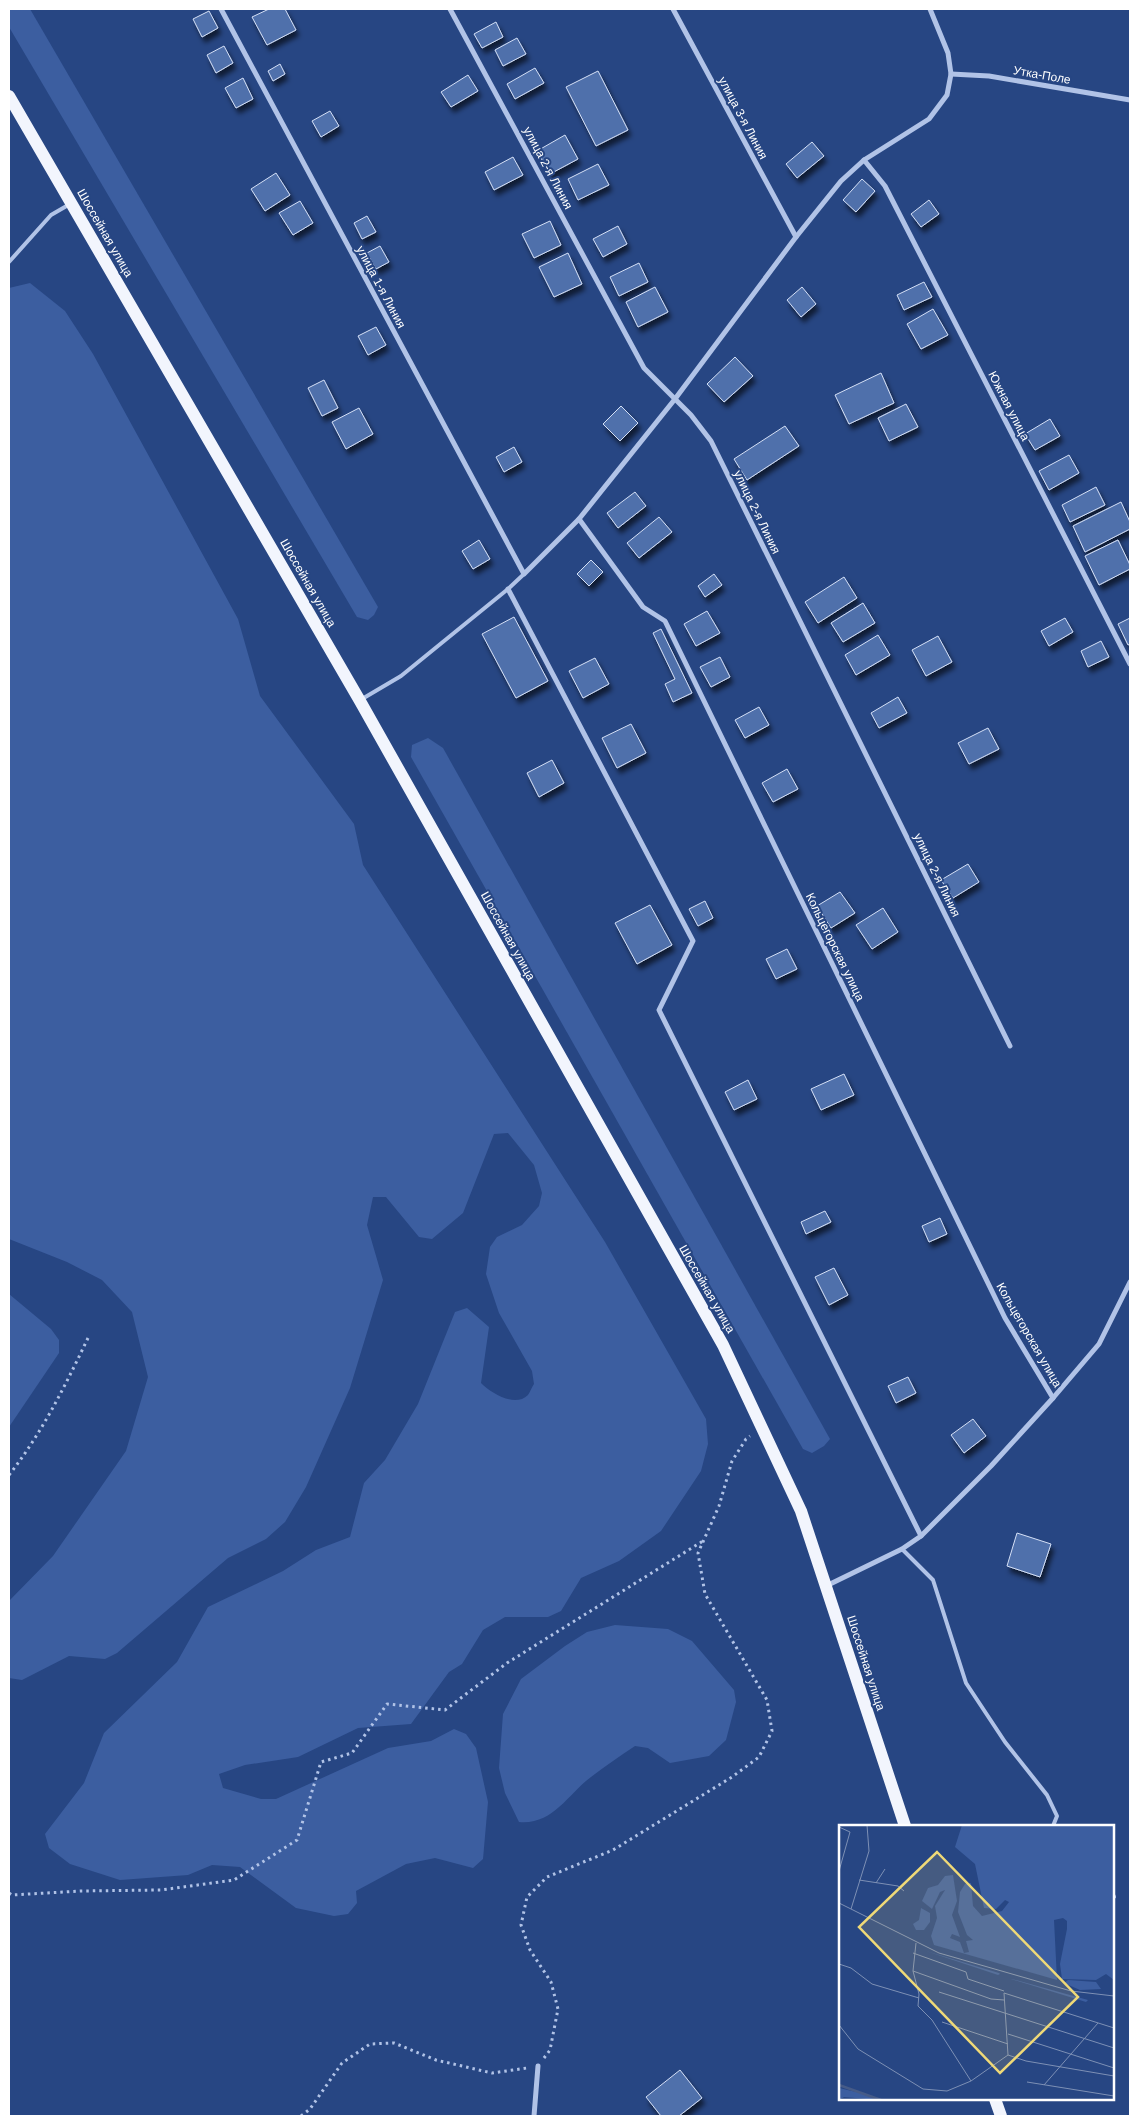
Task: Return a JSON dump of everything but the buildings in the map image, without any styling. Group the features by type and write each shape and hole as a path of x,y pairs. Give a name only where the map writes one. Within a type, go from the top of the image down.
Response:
{"main road":[{"name":"Шоссейная улица","path":"9,96 360,701 723,1345 764,1428 801,1511 905,1825"},
{"path":"995,2100 1001,2116"}],"street":[{"name":"улица 1-я Линия","path":"221,9 524,574"},
{"name":"улица 2-я Линия","path":"450,9 644,368 691,415 711,441 1010,1046"},
{"name":"улица 3-я Линия","path":"673,9 796,237"},
{"path":"524,574 579,519 675,399 840,181 864,160 929,119 947,95 951,74 948,53 930,9"},
{"name":"Утка-Поле","path":"951,74 989,76 1130,100"},
{"name":"Южная улица","path":"864,160 885,186 1130,664"},
{"name":"Кольцегорская улица","path":"579,519 643,607 665,622 1005,1318 1054,1398"},
{"path":"508,589 692,941 659,1010 921,1536"},
{"path":"826,1586 902,1550 921,1536 991,1466 1054,1398 1099,1344 1130,1282"},
{"path":"534,2116 538,2066"}],"lane":[{"path":"9,262 51,215 72,202"},
{"path":"360,701 401,676 524,574"},
{"path":"902,1550 933,1580 966,1682 1005,1742 1047,1795 1057,1816 1054,1825"}],"path":[{"path":"9,1475 26,1452 63,1390 88,1338"},
{"path":"301,2116 310,2110 342,2063 370,2044 394,2043 436,2060 492,2073 538,2066 550,2050 558,2009 552,1982 530,1950 522,1925 527,1897 546,1877 613,1850 732,1778 759,1757 772,1731 767,1700 705,1594 698,1553 719,1506 732,1461 746,1439 764,1428"},
{"path":"9,1893 12,1895 80,1891 162,1890 234,1880 297,1840 321,1762 352,1753 387,1704 445,1710 507,1663 703,1541"}],"shaded area":[{"path":"9,9 30,9 378,607 374,615 368,620 357,617 9,27"},
{"path":"30,283 65,311 93,354 238,619 260,696 354,824 363,865 605,1242 706,1419 708,1444 701,1471 661,1531 619,1561 581,1578 561,1611 548,1617 505,1617 483,1630 462,1664 449,1672 411,1724 358,1728 298,1757 245,1765 219,1774 223,1788 261,1799 276,1799 388,1748 431,1741 454,1729 466,1734 476,1748 488,1802 483,1859 473,1868 435,1858 406,1864 356,1891 357,1903 348,1914 334,1916 296,1908 240,1867 212,1865 188,1875 120,1880 70,1864 49,1848 45,1834 84,1783 104,1733 177,1662 208,1607 283,1571 316,1550 350,1537 364,1483 385,1460 418,1404 455,1312 467,1308 489,1327 481,1383 497,1395 510,1400 523,1399 528,1395 534,1384 532,1371 499,1313 486,1274 490,1247 497,1237 522,1225 539,1206 542,1193 534,1165 508,1133 494,1134 463,1213 432,1239 419,1237 386,1197 373,1197 367,1225 383,1280 350,1388 306,1487 285,1522 266,1539 228,1558 117,1653 105,1659 69,1656 22,1680 9,1678 9,1601 53,1556 126,1451 148,1377 132,1312 102,1280 67,1262 9,1239 9,288"},
{"path":"428,738 443,748 830,1439 824,1446 812,1453 803,1449 411,757 412,745"},
{"path":"9,1294 51,1329 59,1340 59,1353 9,1427"},
{"path":"615,1625 668,1629 692,1641 734,1690 736,1702 726,1740 709,1756 670,1763 648,1748 635,1746 582,1784 550,1814 531,1822 519,1822 505,1793 499,1768 503,1714 521,1679 587,1632"}]}
